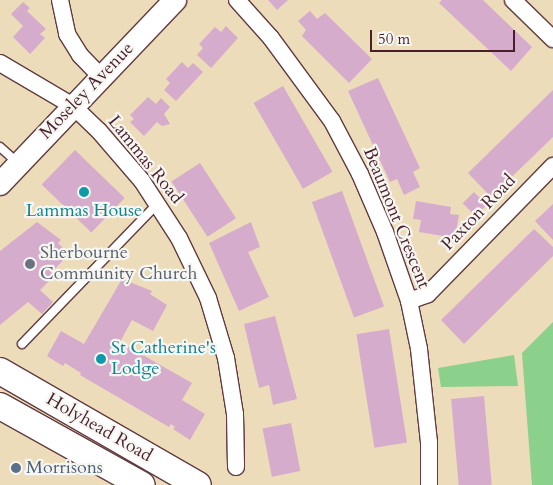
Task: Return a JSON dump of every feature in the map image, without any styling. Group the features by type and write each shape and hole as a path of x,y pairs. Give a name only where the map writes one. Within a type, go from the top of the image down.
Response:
{"highway":[{"name":"Holyhead Road","path":"0,371 198,485"},
{"name":"Holyhead Road","path":"0,406 142,485"}],"main road":[{"name":"Moseley Avenue","path":"0,184 175,0"}],"street":[{"path":"60,0 67,34 80,55 101,77"},
{"name":"Beaumont Crescent","path":"238,0 303,80 341,138 379,218 409,301 422,366 429,485"},
{"path":"513,0 553,39"},
{"name":"Lammas Road","path":"0,63 73,106 122,156 158,203 194,268 217,328 235,414 236,467"},
{"name":"Paxton Road","path":"409,301 428,294 553,166"}],"lane":[{"path":"0,147 18,163"},
{"path":"22,344 158,203"}],"green space":[{"path":"553,322 553,485 532,485 522,353"},
{"path":"514,355 518,386 441,387 438,368"}],"building":[{"path":"268,0 288,0 277,10"},
{"path":"442,0 483,0 532,47 511,71 439,3"},
{"path":"23,2 30,8 27,11 46,29 40,34 45,38 30,54 13,37 23,26 11,14"},
{"path":"310,11 317,19 325,13 372,59 349,83 302,36 306,30 298,21"},
{"path":"226,26 238,38 211,68 197,55 203,48 199,44 215,27 221,32"},
{"path":"182,62 188,68 193,63 203,72 176,101 164,90 170,83 166,79"},
{"path":"378,78 420,168 413,172 420,187 404,195 397,179 390,182 348,91"},
{"path":"283,86 332,172 303,189 254,103"},
{"path":"553,90 553,137 491,197 468,173"},
{"path":"148,97 156,104 161,98 170,107 164,114 170,124 162,126 157,122 144,136 130,122 134,119 130,115"},
{"name":"Lammas House","path":"75,150 125,198 91,232 42,185"},
{"path":"200,163 236,218 207,237 171,182"},
{"path":"342,191 384,307 354,318 312,202"},
{"path":"474,192 487,205 475,216 463,203"},
{"path":"416,201 451,207 450,214 459,215 455,238 419,232 421,220 413,219"},
{"path":"553,204 553,240 535,221"},
{"name":"Sherbourne Community Church","path":"37,222 61,240 58,243 69,254 51,273 54,276 40,290 53,302 42,314 28,302 0,325 0,251"},
{"path":"251,222 260,247 248,252 269,297 239,311 209,243"},
{"path":"534,229 553,247 553,256 464,344 441,320"},
{"name":"St Catherine's Lodge","path":"122,279 152,291 150,294 167,305 153,331 132,320 120,342 192,383 182,400 205,414 190,440 173,429 175,427 171,424 169,427 80,375 81,373 65,363 63,366 47,356 61,331 84,344"},
{"path":"275,316 297,399 273,405 269,385 259,388 244,324"},
{"path":"389,329 407,443 374,448 356,334"},
{"path":"484,396 492,485 459,485 451,399"},
{"path":"291,423 300,471 272,477 263,429"}],"place":[{"name":"Lammas House","path":"84,192"},
{"name":"Sherbourne Community Church","path":"30,264"},
{"name":"St Catherine's Lodge","path":"101,359"},
{"name":"Morrisons","path":"16,468"}]}
